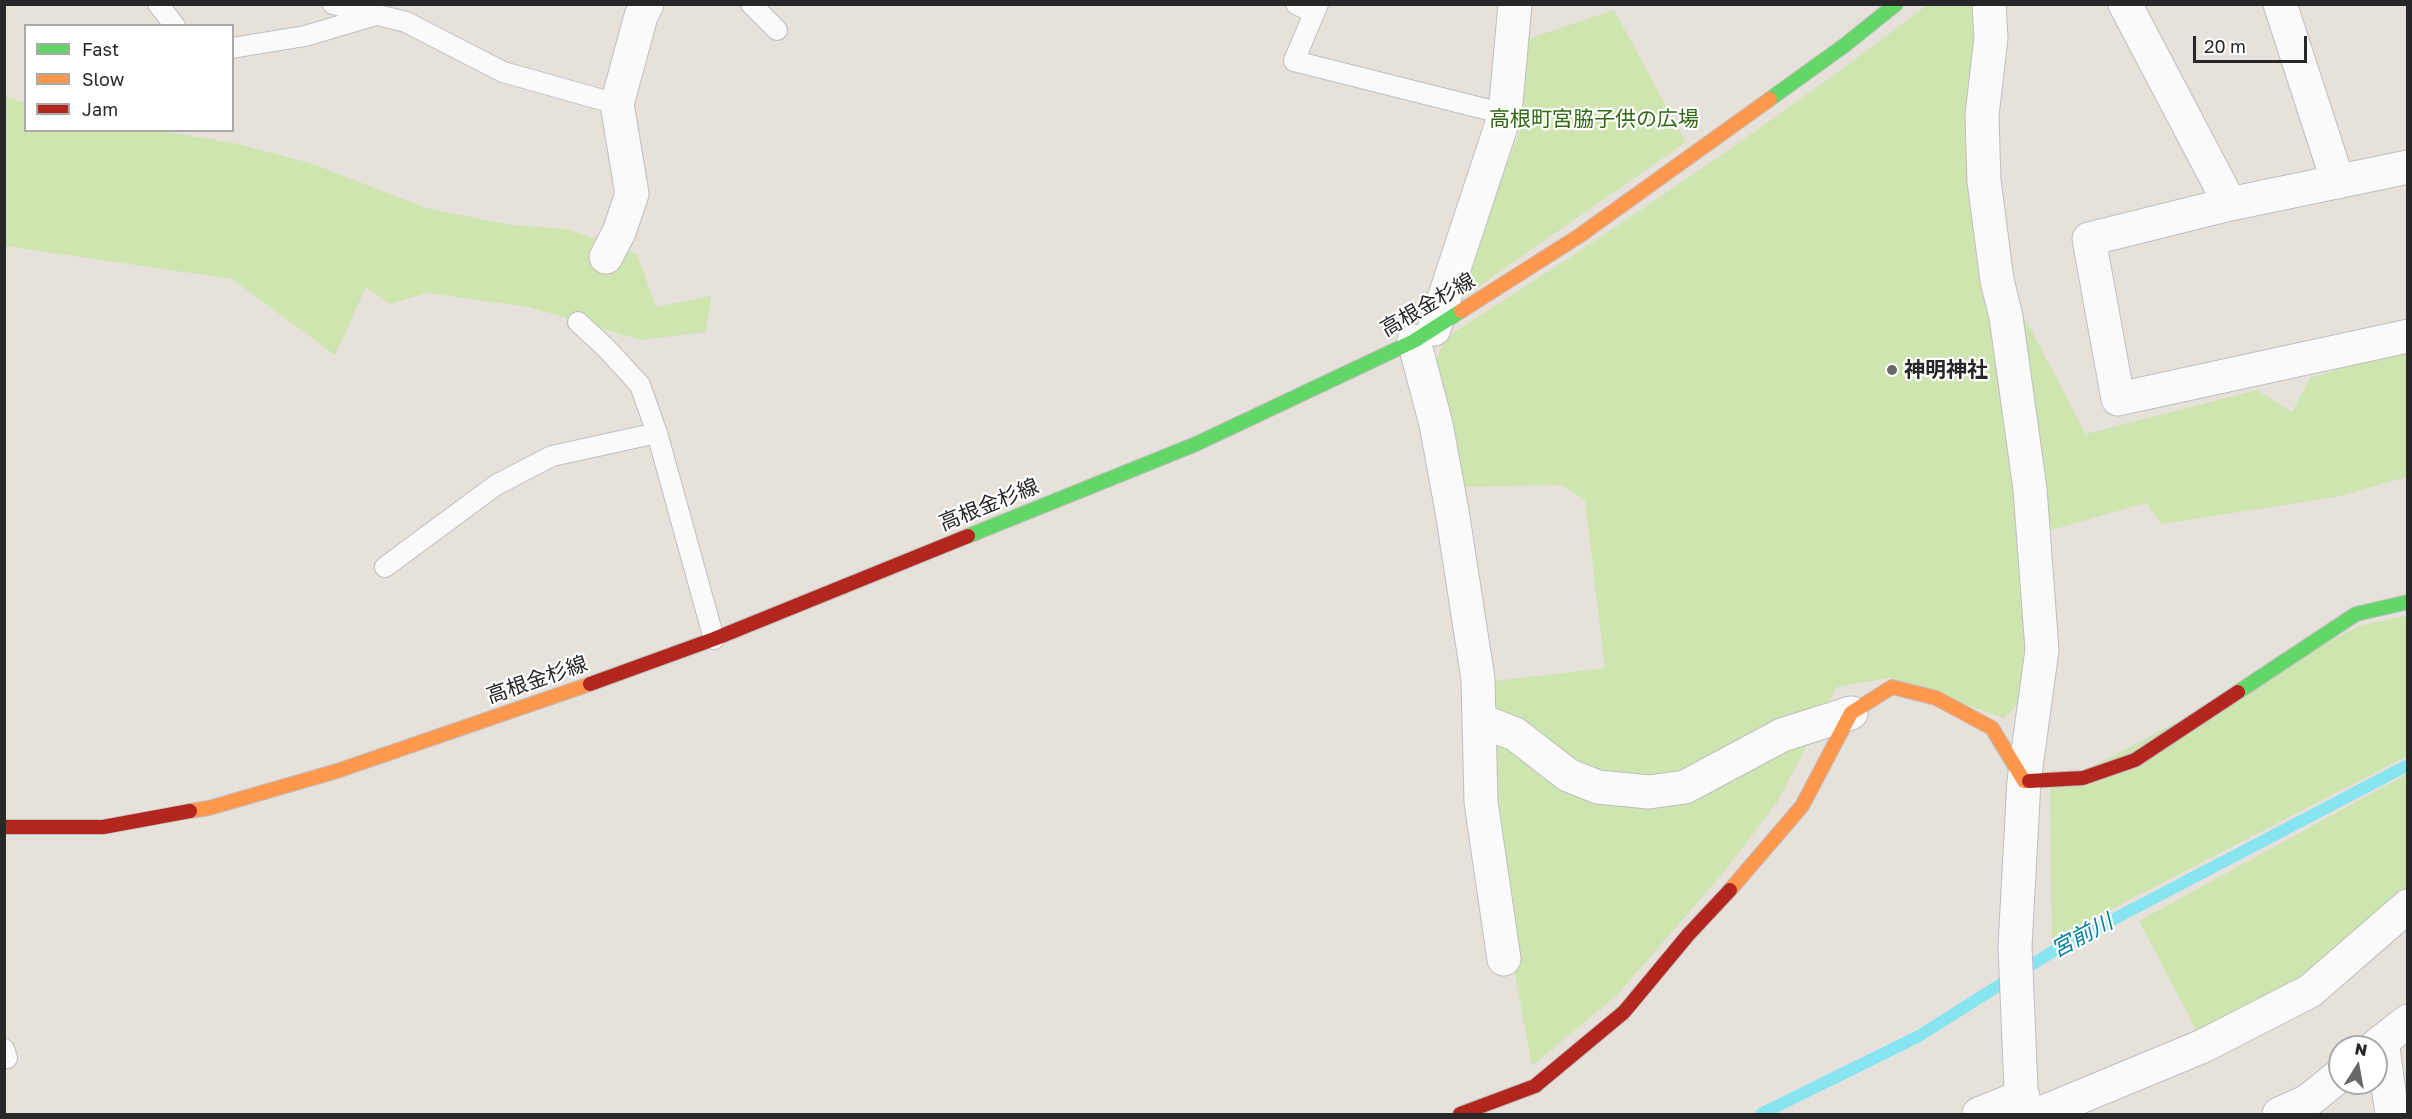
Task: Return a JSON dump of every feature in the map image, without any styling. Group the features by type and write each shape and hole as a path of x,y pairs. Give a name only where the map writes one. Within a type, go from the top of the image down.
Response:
{"street":[{"path":"606,257 619,232 632,194 617,104 641,16 647,4"},
{"path":"1504,959 1481,802 1478,679 1436,424 1424,335 1505,114 1515,4"},
{"name":"高根金杉線","path":"4,826 103,827 209,808 337,771 714,639 1196,444 1424,335 1579,236 1845,45 1896,4"},
{"path":"1989,4 1991,38 1982,115 1984,181 1997,280 2006,316 2030,489 2042,650 2024,781 2015,946 2015,1000 2028,1108"},
{"path":"2125,4 2230,204"},
{"path":"2280,4 2338,182"},
{"path":"2408,167 2230,204 2089,239 2118,399 2408,336"},
{"path":"2024,781 2083,778 2135,760 2356,614 2408,602"},
{"path":"1479,720 1515,734 1568,775 1598,786 1649,792 1684,786 1782,735 1851,712 1892,687 1936,698 1992,728 2024,781"},
{"path":"1460,1114 1535,1086 1624,1012 1688,935 1741,878 1802,806 1851,712"},
{"path":"1979,1114 2028,1108 2203,1046 2310,991 2408,906"},
{"path":"2388,1036 2408,1021"},
{"path":"2280,1114 2308,1101 2328,1085"},
{"path":"2388,1094 2392,1114"}],"lane":[{"path":"158,4 173,24"},
{"path":"333,4 406,22 503,72 617,104"},
{"path":"751,4 777,30"},
{"path":"1296,4 1316,9 1294,62 1505,114"},
{"path":"234,48 305,36 376,15"},
{"path":"578,322 640,385 657,433 714,639"},
{"path":"385,567 496,485 552,456 657,433"}],"green space":[{"path":"1927,5 1977,5 2029,650 2021,696 2012,711 2004,718 1890,678 1837,687 1778,801 1724,872 1618,994 1532,1066 1512,957 1489,805 1494,681 1605,668 1585,500 1562,485 1460,487 1436,361 1445,338 1690,177 1809,93"},
{"name":"高根町宮脇子供の広場","path":"1614,10 1686,142 1455,303 1522,124 1528,39"},
{"path":"5,97 24,102 24,132 167,132 234,143 313,164 426,208 511,225 567,229 637,254 656,307 711,296 706,332 641,340 529,307 427,293 390,304 366,287 335,355 232,279 5,246"},
{"path":"2020,309 2086,434 2257,390 2292,412 2310,378 2407,348 2407,477 2336,497 2162,524 2146,503 2051,530"},
{"path":"2407,615 2407,756 2052,940 2050,789 2359,626"},
{"path":"2407,774 2407,893 2301,977 2199,1035 2139,921"}],"waterway":[{"name":"宮前川","path":"1761,1114 1919,1036 2055,950 2408,765"}],"traffic: fast":[{"path":"1770,99 1845,45 1896,4"},
{"path":"968,536 1196,444 1414,341 1461,311"},
{"path":"2238,692 2356,614 2408,602"}],"traffic: slow":[{"path":"1461,311 1579,236 1770,99"},
{"path":"190,811 209,808 337,771 590,684"},
{"path":"1730,890 1802,806 1851,713 1892,687 1936,698 1992,728 2024,781 2029,781"}],"traffic: jam":[{"path":"590,684 714,639 968,536"},
{"path":"2029,781 2083,778 2135,760 2238,692"},
{"path":"4,827 103,827 190,811"},
{"path":"1460,1114 1535,1086 1624,1012 1688,935 1730,890"}],"place":[{"name":"神明神社","path":"1892,370"}]}
